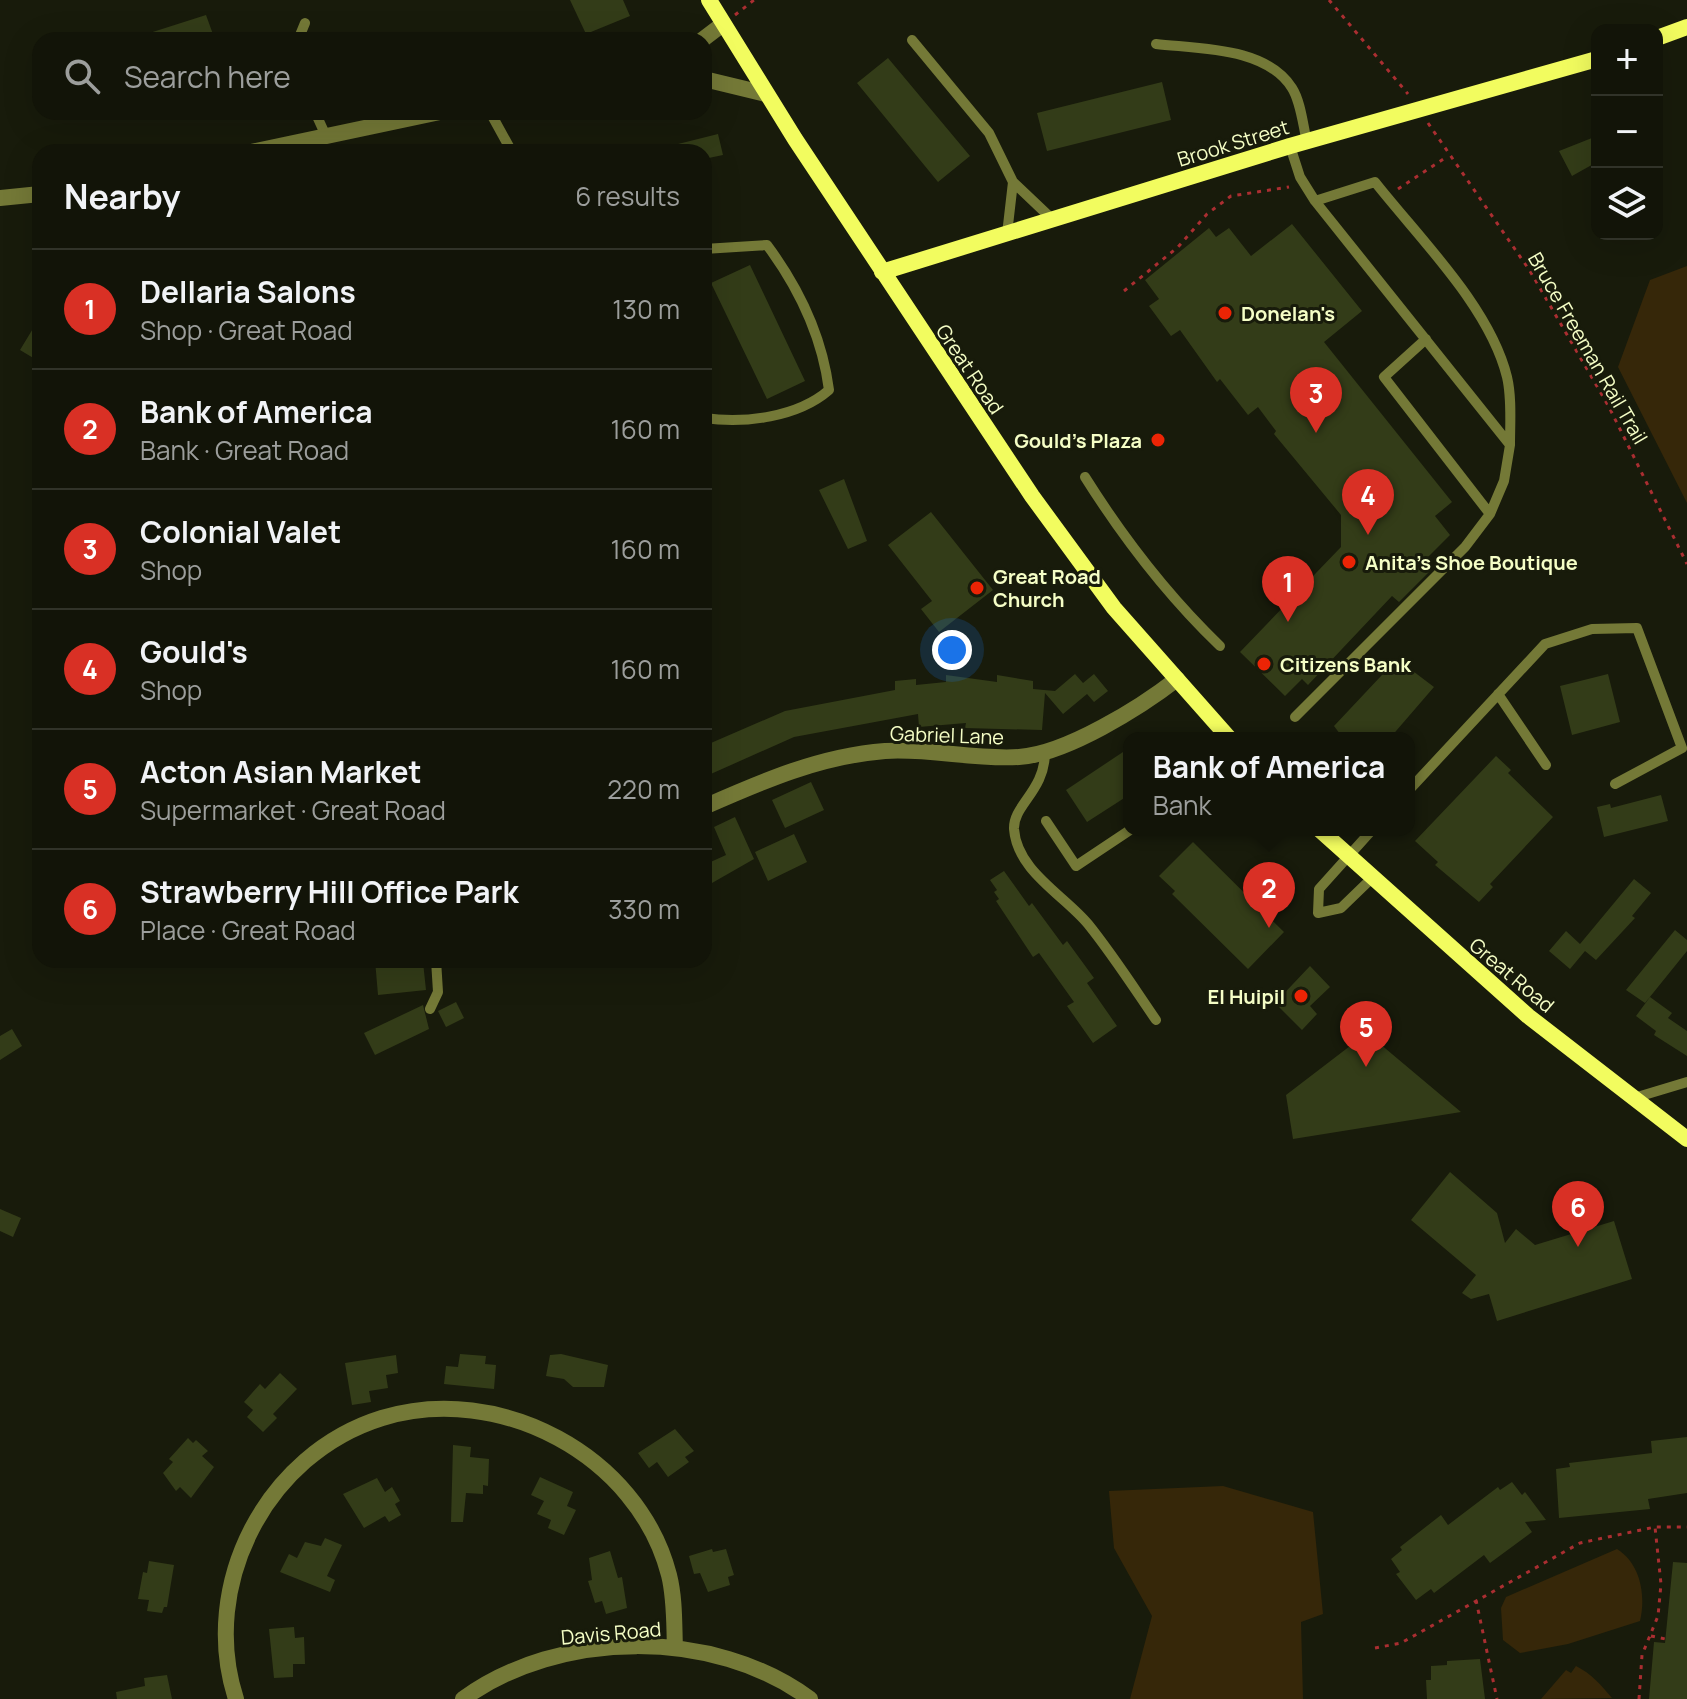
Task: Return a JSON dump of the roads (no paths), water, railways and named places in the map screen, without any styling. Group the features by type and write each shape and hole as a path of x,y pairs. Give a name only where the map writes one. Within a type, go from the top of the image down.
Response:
{"main road":[{"name":"Great Road","path":"709,0 882,272 1051,523 1114,608 1224,732"},
{"path":"1663,36 1686,27"},
{"name":"Brook Street","path":"882,272 1299,144 1591,61"},
{"name":"Great Road","path":"1326,836 1371,879 1528,1016 1687,1139"}],"street":[{"path":"712,32 723,24"},
{"path":"712,81 766,94"},
{"path":"299,144 402,120"},
{"path":"0,198 32,195"},
{"name":"Gabriel Lane","path":"712,804 794,769 851,755 920,750 1012,757 1045,752 1139,708 1177,679"},
{"path":"236,1699 228,1666 228,1596 237,1559 272,1494 297,1468 333,1442 382,1418 418,1411 481,1411 515,1418 553,1434 607,1472 633,1503 659,1548 672,1592 675,1648"},
{"name":"Davis Road","path":"471,1697 546,1660 603,1650 675,1648 724,1658 764,1673 810,1699"}],"lane":[{"path":"301,32 305,23"},
{"path":"912,40 989,133 1013,182 1052,219"},
{"path":"1156,44 1227,52 1272,66 1293,89 1304,185 1510,445"},
{"path":"319,120 326,136"},
{"path":"494,120 508,144"},
{"path":"1007,234 1013,182"},
{"path":"1295,717 1465,547 1490,514 1504,481 1510,445 1507,378 1492,337 1469,300 1387,197 1375,182 1315,201"},
{"path":"712,248 767,245 789,274 822,346 829,390 795,410 737,420 712,418"},
{"path":"1426,339 1384,377 1490,514"},
{"path":"1085,477 1113,521 1173,601 1220,646"},
{"path":"1415,784 1545,644 1592,629 1637,628 1682,748 1615,784"},
{"path":"1498,694 1546,765"},
{"path":"1045,752 1045,770 1036,790 1017,813 1014,828 1019,847 1029,866 1089,926 1156,1020"},
{"path":"1046,821 1076,866 1123,835"},
{"path":"1366,836 1319,889 1318,913 1341,908 1371,879"},
{"path":"430,1009 438,992 436,968"},
{"path":"1634,1098 1687,1082"}],"place":[{"name":"Donelan's","path":"1225,313"},
{"name":"Colonial Valet","path":"1316,433"},
{"name":"Gould's Plaza","path":"1158,440"},
{"name":"Gould's","path":"1368,535"},
{"name":"Anita's Shoe Boutique","path":"1349,562"},
{"name":"Great Road Church","path":"977,588"},
{"name":"Dellaria Salons","path":"1288,622"},
{"name":"Citizens Bank","path":"1264,664"},
{"name":"Bank of America","path":"1269,928"},
{"name":"El Huipil","path":"1301,996"},
{"name":"Acton Asian Market","path":"1366,1067"},
{"name":"Strawberry Hill Office Park","path":"1578,1247"}]}
